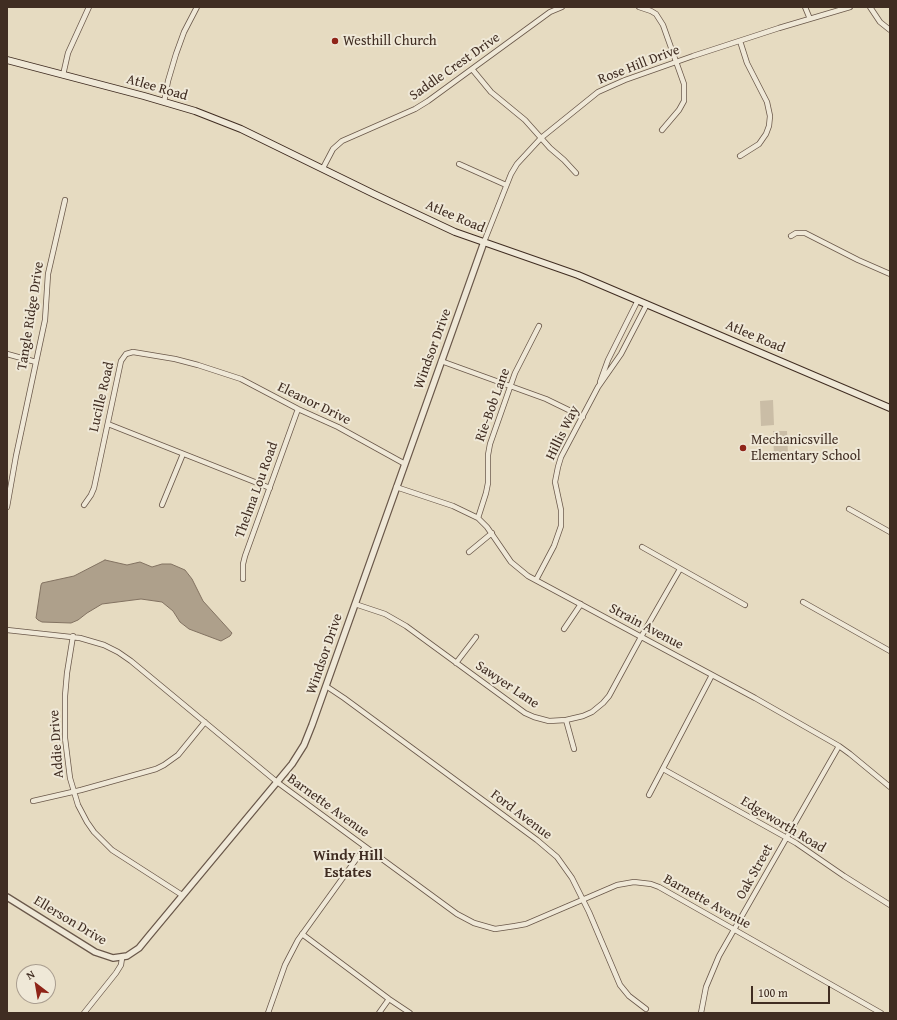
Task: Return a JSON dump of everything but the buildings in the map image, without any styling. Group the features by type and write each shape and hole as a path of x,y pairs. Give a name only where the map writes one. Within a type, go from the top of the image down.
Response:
{"main road":[{"name":"Atlee Road","path":"7,60 164,102 194,111 241,129 455,232 578,274 890,408"}],"street":[{"path":"63,74 68,53 89,7"},
{"path":"164,102 168,81 176,54 184,32 197,7"},
{"name":"Saddle Crest Drive","path":"323,168 333,149 342,141 415,109 550,12 562,7"},
{"path":"639,7 656,14 664,24 684,84 684,101 679,110 662,130"},
{"path":"804,7 810,19"},
{"name":"Rose Hill Drive","path":"484,242 506,185 517,164 541,138 598,92 624,80 677,62 850,7"},
{"path":"870,7 880,22 890,30"},
{"path":"740,41 747,63 767,102 770,116 768,130 759,144 740,156"},
{"path":"472,69 490,92 525,120 550,148 576,173"},
{"path":"459,164 506,185"},
{"name":"Tangle Ridge Drive","path":"7,507 16,456 45,320 48,274 65,200"},
{"path":"791,236 796,233 805,233 890,274"},
{"name":"Windsor Drive","path":"122,958 139,948 292,764 304,745 484,242"},
{"name":"Hillis Way","path":"536,580 554,546 561,526 562,510 555,482 561,457 598,387 608,360 638,300"},
{"name":"Hillis Way","path":"598,387 621,354 647,304"},
{"name":"Rie-Bob Lane","path":"478,518 488,483 488,448 515,373 539,326"},
{"name":"Lucille Road","path":"84,505 94,488 123,357 129,352 133,352 175,359 211,369"},
{"path":"7,354 36,362"},
{"path":"441,361 546,399 583,417"},
{"name":"Eleanor Drive","path":"211,369 241,379 298,409 338,427 405,464"},
{"name":"Thelma Lou Road","path":"243,579 243,564 245,556 298,409"},
{"path":"108,424 270,488"},
{"path":"162,505 183,454"},
{"name":"Strain Avenue","path":"396,487 448,504 478,518 492,533 512,562 536,580 712,675 839,746 890,787"},
{"path":"849,509 890,532"},
{"path":"469,552 492,533"},
{"path":"642,547 745,605"},
{"name":"Sawyer Lane","path":"355,604 374,610 394,619 525,713 549,721 566,720 592,712 606,700 615,688 641,637 680,569"},
{"path":"803,602 890,651"},
{"path":"564,629 580,604"},
{"name":"Barnette Avenue","path":"7,630 73,636 92,641 118,652 131,661 277,782 457,914 474,923 495,929 520,925 617,885 634,882 647,883 659,887 881,1013"},
{"name":"Addie Drive","path":"73,636 67,673 64,718 67,757 73,792 78,805 87,822 102,840 123,858 182,895"},
{"path":"456,663 476,637"},
{"path":"649,795 712,675"},
{"name":"Ford Avenue","path":"326,686 548,848 565,867 572,878 620,985 629,996 646,1009"},
{"path":"566,720 574,750"},
{"path":"33,801 73,792 156,769 178,755 205,722"},
{"name":"Oak Street","path":"701,1013 706,987 719,956 839,746"},
{"name":"Edgeworth Road","path":"662,769 796,843 890,905"},
{"path":"268,1013 285,965 302,934 365,847"},
{"name":"Ellerson Drive","path":"7,897 95,952 113,958 122,958"},
{"path":"302,934 410,1013"},
{"path":"84,1013 116,973 121,965 122,958"},
{"path":"379,1013 390,999"}],"shaded area":[{"path":"773,400 774,425 761,426 760,401"},
{"path":"773,431 787,431 788,455 774,456"},
{"path":"105,560 127,565 140,562 152,567 162,564 171,564 185,570 192,579 203,601 232,633 230,636 221,641 189,629 180,622 173,611 162,602 141,599 102,604 71,623 42,622 36,618 42,583 74,576"}],"place":[{"name":"Westhill Church","path":"335,41"},
{"name":"Mechanicsville Elementary School","path":"743,448"}],"district":[{"name":"Windy Hill Estates","path":"348,864"}]}
